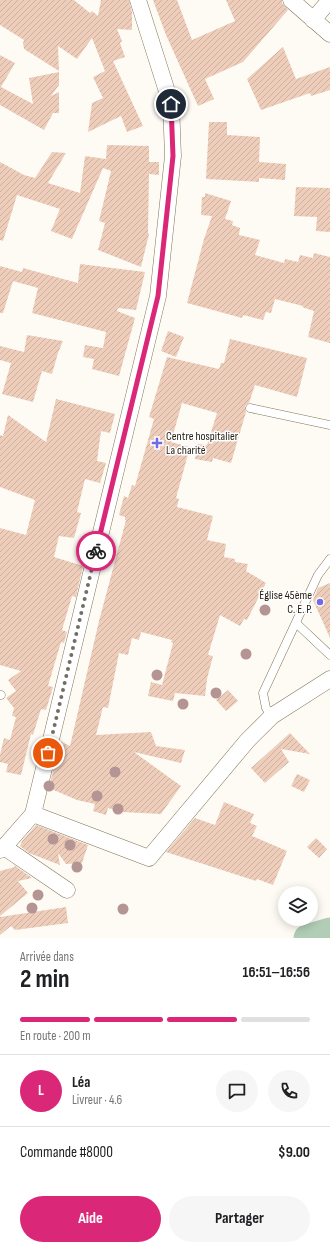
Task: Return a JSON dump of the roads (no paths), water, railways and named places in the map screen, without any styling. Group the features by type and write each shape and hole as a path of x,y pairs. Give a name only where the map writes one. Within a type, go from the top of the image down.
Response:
{"street":[{"path":"67,890 2,848 33,814 158,296 173,156 171,104 138,0"},
{"path":"291,0 330,34"},
{"path":"313,20 330,0"},
{"path":"33,814 149,858 247,741 272,716 330,679"}],"lane":[{"path":"250,408 330,425"},
{"path":"272,716 266,708 263,693 318,575 330,559"},
{"path":"296,622 330,655"}],"waterway":[{"path":"307,938 330,931"}],"place":[{"name":"Centre hospitalier La charité","path":"157,443"},
{"name":"Église 45ème C. E. P.","path":"320,602"}]}
